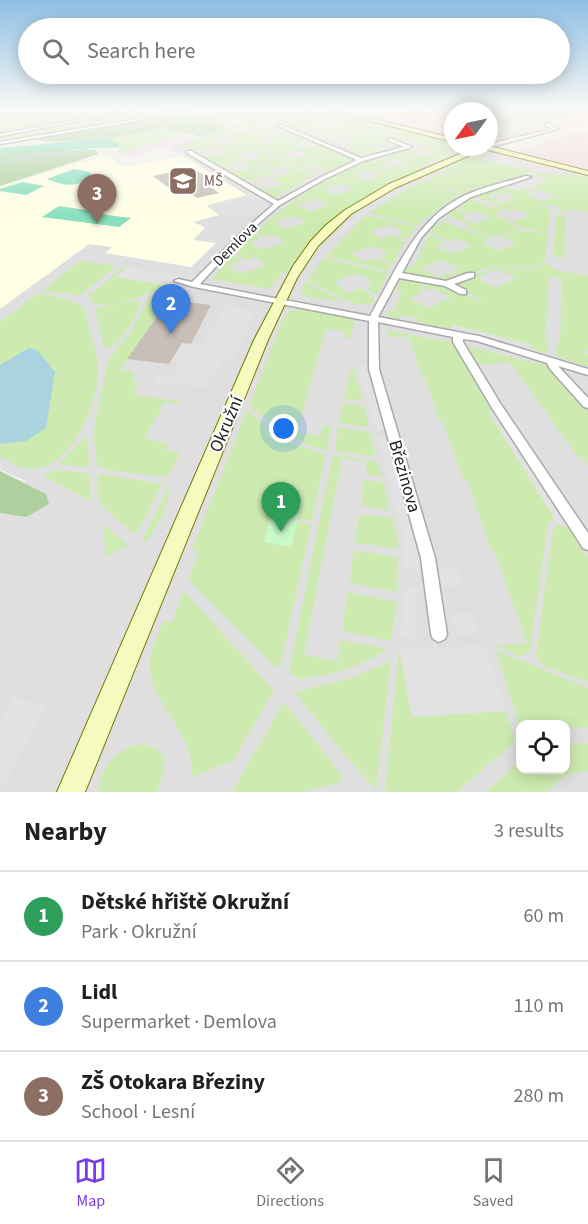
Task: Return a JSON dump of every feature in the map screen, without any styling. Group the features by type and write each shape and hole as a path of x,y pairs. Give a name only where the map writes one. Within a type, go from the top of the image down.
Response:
{"street":[{"path":"329,146 361,160"},
{"name":"Demlova","path":"194,285 242,234 278,204 323,178 361,160 409,147 407,146"},
{"path":"498,151 588,173"},
{"path":"189,152 278,204"},
{"name":"Okružní","path":"71,792 279,301 293,274 314,245 355,208 391,186 462,156"},
{"path":"373,318 423,230 451,206 476,193 528,177"},
{"path":"397,275 447,284 463,292"},
{"path":"447,284 471,275"},
{"name":"Demlova","path":"178,281 279,301"},
{"path":"279,301 458,334 588,372"},
{"name":"Březinova","path":"373,318 374,369 428,558 439,634"},
{"path":"458,334 458,342 496,405 588,544"},
{"path":"552,361 553,367 588,404"}],"shaded area":[{"path":"144,146 176,146 161,147 130,157 118,154"},
{"path":"175,146 444,146 444,156 498,156 498,148 588,170 588,792 0,792 0,514 26,481 0,469 0,309 89,244 113,247 106,252 215,244 193,240 203,226 193,222 218,215 205,206 246,195 168,149"},
{"path":"536,146 588,146 588,170 518,153"},
{"path":"109,156 123,167 183,156 247,195 206,205 219,215 193,222 205,228 193,240 216,243 191,267 105,253 112,247 89,244 0,309 0,187"},
{"path":"533,175 550,181 520,191 494,186"},
{"path":"397,188 404,188 363,215 334,241 327,243 349,221"},
{"path":"127,267 181,276 170,286 116,277"},
{"path":"225,304 255,313 233,360 224,359 204,388 154,381 157,375 172,377 180,363 171,361 182,343 202,346"},
{"path":"452,325 532,345 530,348 450,329"},
{"path":"357,364 367,364 385,430 375,430"},
{"path":"494,408 574,529 559,525 489,413"},
{"path":"377,437 387,437 415,534 419,570 405,568 404,540"},
{"path":"458,568 463,586 443,587 438,569"},
{"path":"405,588 417,589 414,640 401,636"},
{"path":"472,613 478,634 457,635 451,614"},
{"path":"485,645 506,711 412,717 399,649"},
{"path":"13,697 46,706 0,792 0,720"}],"green space":[{"path":"22,146 119,146 0,153 0,148"},
{"path":"119,146 144,146 118,154"},
{"path":"177,146 218,146 196,150"},
{"path":"225,146 253,146 272,156 261,167 257,179 242,182 246,181 238,176 233,177 220,167 233,164 235,165 226,167 233,172 252,168 245,163 235,163 256,159 255,157 261,155 254,151 237,154 244,159 255,158 219,165 195,153 208,149 210,150 201,153 207,156 225,153 219,149 210,149"},
{"path":"256,146 308,147 289,151 291,153 283,155 290,159 307,155 300,151 291,151 318,146 328,147 325,148 354,159 327,173 324,170 326,169 312,163 302,165 316,172 312,173 317,177 292,164 313,157 291,163"},
{"path":"336,146 343,148 371,146 380,150 393,150 361,156"},
{"path":"432,146 444,149 445,156 419,167 424,168 384,189 348,212 316,239 270,289 212,279 233,254 241,261 229,265 239,274 266,266 255,257 245,260 235,252 252,234 262,238 250,242 261,250 285,242 274,235 266,237 254,233 275,215 285,218 274,222 284,229 306,223 296,216 288,218 276,214 297,198 308,202 298,205 309,211 328,205 319,199 310,201 298,197 323,182 334,187 325,189 335,195 353,190 343,184 336,186 325,181 351,168 362,173 354,175 364,180 381,176 352,167 368,161 383,167 382,169 413,168 388,168 370,160 381,157 390,161 382,163 391,167 407,164 383,156 413,149 417,150 411,153 420,156 434,153 415,148"},
{"path":"96,150 98,154 0,186 0,151"},
{"path":"472,156 487,156 481,159 534,172 504,181 492,177 502,182 473,190 465,187 471,191 462,194 428,181 438,173 455,178 442,171 462,162 438,171"},
{"path":"274,158 301,171 287,174 285,172 291,170 283,166 265,170 273,175 285,174 259,178 262,168"},
{"path":"74,169 89,172 92,176 81,183 70,185 47,179"},
{"path":"302,171 312,176 271,200 249,184 265,182 255,185 264,190 283,185 274,180 265,180"},
{"path":"539,173 588,176 588,212 567,209 567,212 554,207 560,204 540,207 504,205 474,196 488,191 495,194 488,197 502,203 517,198 503,192 497,194 489,190 505,189 534,192 527,195 541,201 556,196 527,188 549,181 533,175"},
{"path":"425,180 459,195 446,203 439,201 445,204 424,220 414,217 422,222 417,226 369,213 405,190"},
{"path":"22,182 44,186 26,195 0,191 0,189"},
{"path":"468,198 490,208 492,205 502,209 495,213 496,216 521,230 487,236 465,226 472,225 445,215 450,215 449,211 454,208 468,214 460,217 474,224 491,218 477,211 470,213 459,208 466,203 464,202"},
{"path":"495,205 550,208 548,233 524,229 497,214 508,212 500,215 515,221 531,215"},
{"path":"59,206 131,218 119,227 42,217"},
{"path":"366,215 416,227 406,240 397,235 403,232 391,225 370,231 382,239 393,235 405,242 392,265 380,257 387,254 374,246 351,253 365,262 376,258 391,267 389,271 326,256"},
{"path":"556,215 566,215 565,259 553,256"},
{"path":"440,219 467,232 468,230 491,239 482,243 498,251 517,243 500,236 491,237 493,236 526,231 548,234 545,261 535,267 527,268 493,266 460,277 452,272 459,268 442,260 421,268 437,277 449,273 455,276 442,281 406,273 404,271 407,266 413,267 430,234 446,242 436,246 452,254 471,246 456,238 449,241 430,231 435,224 439,226 442,222"},
{"path":"324,258 388,273 377,295 365,287 373,283 358,273 334,282 348,293 361,288 375,298 372,305 352,303 307,280"},
{"path":"80,261 112,265 114,268 80,296 43,291"},
{"path":"545,263 556,270 588,276 588,351 583,350 588,354 588,367 556,356 557,344 560,344 562,278 549,276 545,341 548,342 548,350 544,353 530,348 531,345 452,325 450,329 417,322 418,318 401,315 399,319 390,317 386,312 394,311 402,291 395,290 402,280 423,282 419,290 423,292 410,298 428,308 451,298 434,288 426,291 423,289 426,284 450,289 460,295 463,293 481,303 483,302 465,291 470,290 458,285 459,282 483,271 487,273 477,278 496,288 516,278 498,269 491,272 487,270 502,268 525,270"},
{"path":"127,267 116,276 170,286 121,303 101,305 92,302 89,296 121,269"},
{"path":"306,282 345,302 308,297 300,290"},
{"path":"173,289 150,324 152,325 120,369 135,372 132,376 137,385 133,395 180,401 178,404 165,402 144,439 168,443 165,450 180,452 169,476 165,477 105,470 97,464 93,433 108,361 133,328 148,299 159,291"},
{"path":"36,295 68,299 83,308 97,358 97,381 88,415 70,446 59,458 45,466 26,469 0,457 0,444 26,441 29,348 0,365 0,322"},
{"path":"137,301 141,303 127,331 117,343 104,349 95,308"},
{"path":"304,309 355,317 351,338 343,338 345,331 326,329 297,432 320,436 323,425 331,427 327,450 295,439 249,405 284,316 293,310"},
{"path":"386,330 451,342 489,400 485,401 489,407 494,408 489,413 555,519 548,523 530,651 521,657 495,645 527,644 495,552 491,551 467,480 463,479 443,422 440,422 424,376 421,375 409,337 389,337"},
{"path":"468,346 547,366 588,410 588,466 581,457 578,457 510,362 476,365 467,350"},
{"path":"352,366 363,398 360,401 344,399"},
{"path":"343,402 365,407 369,425 366,427 339,423"},
{"path":"247,410 294,443 326,454 312,521 298,519 301,502 277,498 264,542 291,547 297,522 311,524 281,664 276,668 188,579 199,551 192,549"},
{"path":"338,427 369,432 376,457 335,451"},
{"path":"86,436 90,465 84,467 59,464"},
{"path":"336,455 377,462 382,477 365,474 367,462 342,459 304,654 337,662 341,640 388,649 345,670 298,679 289,671 332,457"},
{"path":"55,470 89,473 91,501 42,476"},
{"path":"0,471 46,494 49,504 26,517 0,513"},
{"path":"100,474 162,484 138,532 134,533 111,515 100,501 97,484"},
{"path":"364,480 384,482 389,511 361,506"},
{"path":"169,486 165,509 147,543 143,538"},
{"path":"276,497 302,502 291,547 264,542"},
{"path":"359,514 392,518 398,539 398,549 355,543"},
{"path":"558,523 574,529 582,542 578,543 588,559 588,682 542,665 536,657 553,528"},
{"path":"103,524 128,545 106,557"},
{"path":"354,550 398,557 397,592 349,583"},
{"path":"184,591 274,690 234,760 191,778 191,761 187,746 156,691 151,676 150,661 163,621 172,622"},
{"path":"348,592 397,602 391,641 342,631"},
{"path":"399,649 412,716 506,711 515,741 457,792 385,792"},
{"path":"496,650 588,688 588,727 570,729 570,720 517,720"},
{"path":"391,661 376,790 340,750 295,692 352,678"},
{"path":"284,702 341,774 343,781 303,792 232,792"},
{"path":"588,743 588,771 565,775 547,792 486,792 516,764 516,774 570,774 570,745"},
{"path":"141,744 158,750 164,761 163,776 157,792 98,792 102,775 111,760 124,750"}],"water":[{"path":"29,348 37,350 55,372 46,428 26,441 0,444 0,365"}],"building":[{"path":"185,169 196,170 215,182 206,184 219,193 197,198 182,187 172,190 153,176"},
{"path":"169,300 211,305 191,344 182,343 169,364 127,359"}],"waterway":[{"path":"0,162 88,149"}],"place":[{"name":"MŠ","path":"183,181"},
{"name":"ZŠ Otokara Březiny","path":"97,224"},
{"name":"Lidl","path":"171,334"},
{"name":"Dětské hřiště Okružní","path":"281,532"}]}
